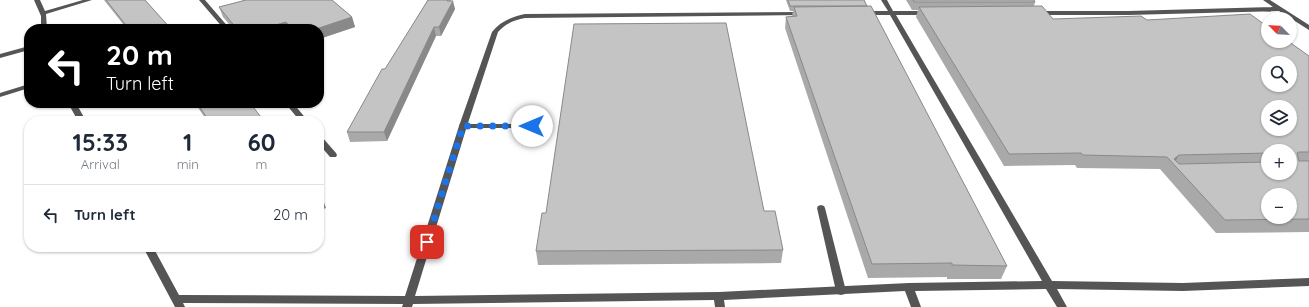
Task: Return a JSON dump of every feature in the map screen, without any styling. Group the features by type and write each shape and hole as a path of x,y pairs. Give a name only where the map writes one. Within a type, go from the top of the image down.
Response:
{"street":[{"path":"37,0 43,13 44,24"},
{"path":"43,13 89,0"},
{"path":"203,1 212,0"},
{"path":"884,0 1062,307"},
{"path":"1266,0 1307,26"},
{"path":"203,1 223,24"},
{"path":"1033,13 1128,13 1281,9"},
{"path":"859,13 938,13"},
{"path":"408,304 463,126 495,32 499,26 514,18 562,15 812,14"},
{"path":"0,56 24,49"},
{"path":"0,95 24,88"},
{"path":"293,108 300,116"},
{"path":"463,126 532,126"},
{"path":"324,145 333,156"},
{"path":"821,208 841,291"},
{"path":"151,252 178,303 408,304 719,296 909,288 1048,285 1183,287 1309,282"},
{"path":"909,288 916,307"},
{"path":"719,296 720,307"}],"building":[{"path":"106,0 145,0 167,24 125,24"},
{"path":"246,0 332,0 352,17 324,26 324,24 288,24 286,22 279,24 233,24 219,7"},
{"path":"428,0 453,1 439,27 434,27 384,132 347,132 382,69 385,69"},
{"path":"788,0 864,0 867,6 790,6"},
{"path":"913,0 1034,0 1035,2 914,2"},
{"path":"871,6 1007,266 952,265 952,263 872,264 786,17 797,16 794,7"},
{"path":"1042,6 1053,19 1141,16 1147,20 1250,14 1261,22 1261,48 1297,47 1309,56 1309,152 1297,153 1299,161 1309,161 1309,219 1297,219 1297,188 1261,188 1261,220 1225,220 1167,157 1083,155 1081,153 1009,154 919,7","holes":["1261,144 1297,144 1297,180 1261,180 1261,162 1179,164 1174,159 1179,155 1261,153"]},
{"path":"726,23 764,211 775,211 783,250 536,251 542,213 546,213 574,24"},
{"path":"200,108 254,108 260,116 206,116"}],"route":[{"path":"427,242 463,126 532,126"}]}
